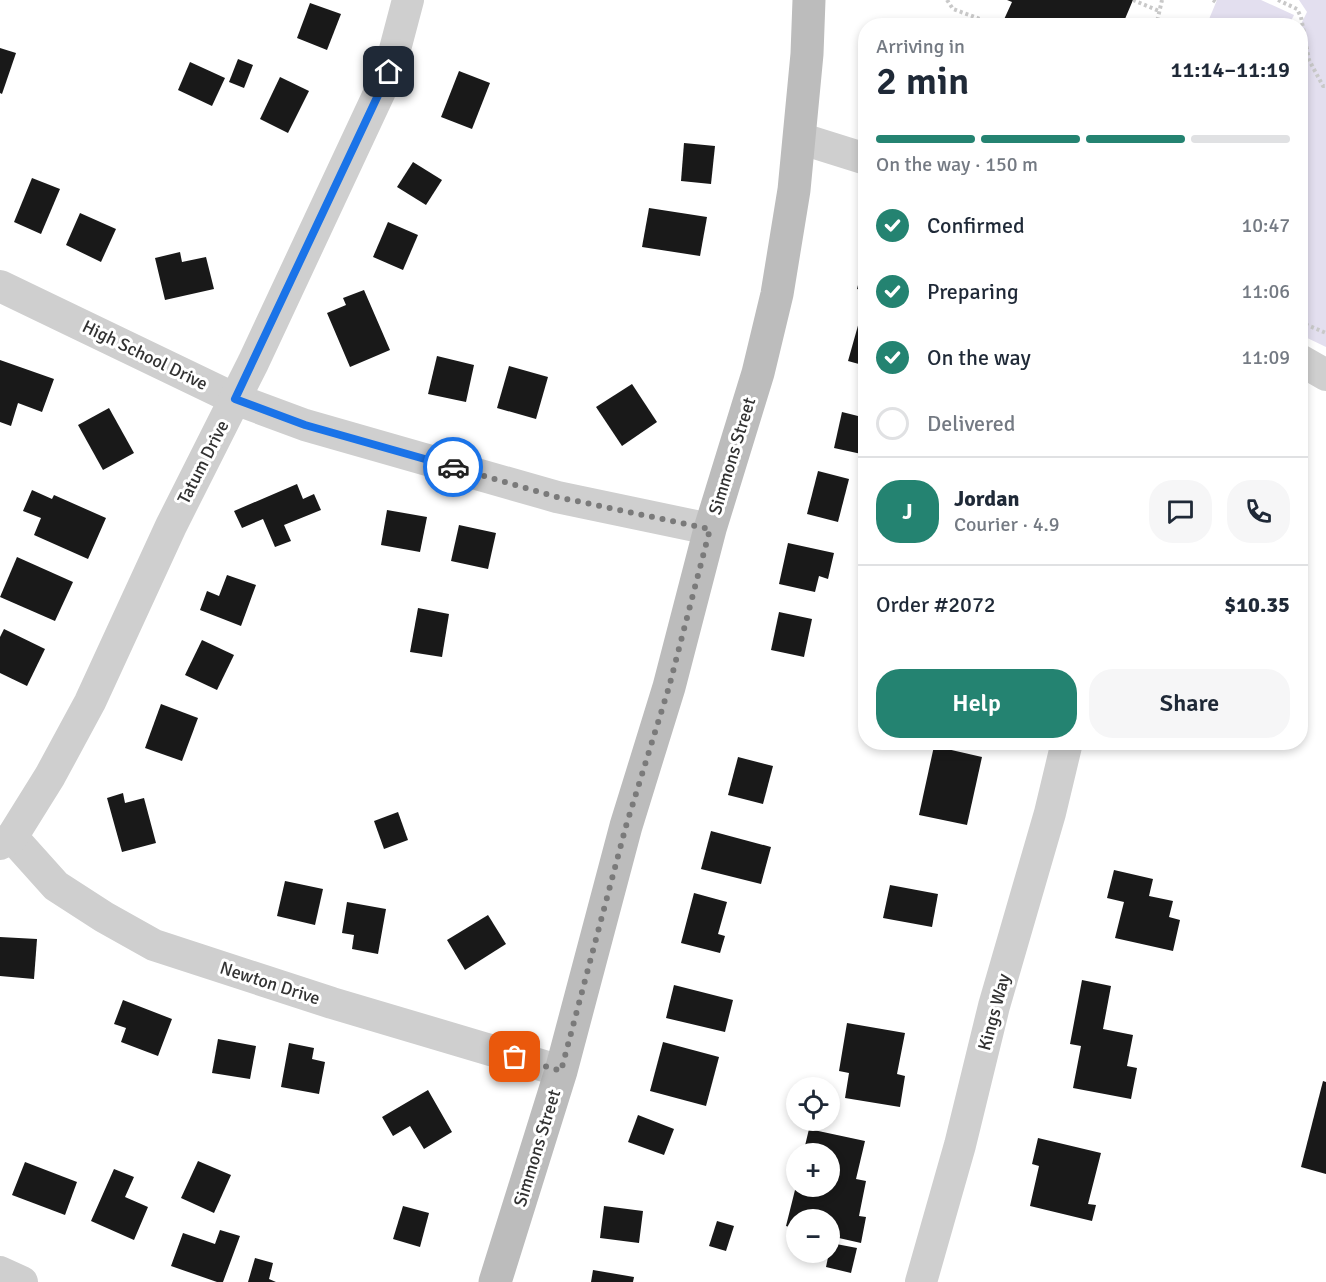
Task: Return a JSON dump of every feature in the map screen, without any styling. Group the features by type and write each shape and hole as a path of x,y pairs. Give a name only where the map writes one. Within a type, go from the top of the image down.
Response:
{"street":[{"name":"Tatum Drive","path":"6,840 50,776 90,702 171,526 235,399 389,72 408,0"},
{"name":"Simmons Street","path":"495,1282 561,1071 626,826 669,687 710,529 758,373 777,294 794,190 807,54 809,0"},
{"path":"800,138 858,156"},
{"name":"High School Drive","path":"0,286 235,399 305,425 532,490 710,529"},
{"path":"1308,365 1326,375"},
{"name":"Kings Way","path":"921,1282 960,1145 994,1006 1050,813 1065,750"},
{"name":"Newton Drive","path":"6,840 56,886 104,917 154,945 332,1003 561,1071"},
{"path":"0,1272 22,1282"}],"path":[{"path":"947,0 953,9 978,18"},
{"path":"1133,0 1159,11"},
{"path":"1158,18 1162,0"},
{"path":"1278,0 1297,9 1301,18"},
{"path":"1308,55 1317,79 1323,86 1326,86"},
{"path":"1308,325 1326,333"}],"shaded area":[{"path":"1217,0 1261,0 1294,15 1292,18 1210,18"},
{"path":"1299,0 1326,0 1326,347 1308,338 1308,18 1304,18 1307,12"}],"building":[{"path":"1007,0 1133,0 1125,18 1005,18 1012,2"},
{"path":"310,3 341,14 327,50 297,38"},
{"path":"0,48 16,53 2,94 0,93"},
{"path":"238,59 253,65 244,88 229,82"},
{"path":"190,62 225,78 212,106 178,90"},
{"path":"459,71 490,83 472,129 441,117"},
{"path":"280,77 309,91 288,133 260,119"},
{"path":"684,143 715,146 711,184 681,181"},
{"path":"413,162 442,180 426,205 397,187"},
{"path":"32,178 60,189 41,234 14,222"},
{"path":"649,208 707,217 700,256 642,247"},
{"path":"80,213 116,229 101,262 66,245"},
{"path":"388,222 418,235 403,270 373,257"},
{"path":"180,252 182,262 206,257 214,289 165,300 155,258"},
{"path":"364,290 390,350 350,367 327,313 346,305 343,298"},
{"path":"858,326 858,364 848,361"},
{"path":"437,356 474,365 466,402 428,394"},
{"path":"0,360 54,379 42,412 18,403 11,426 0,422"},
{"path":"509,366 548,377 536,419 497,408"},
{"path":"632,384 657,422 622,446 596,407"},
{"path":"109,408 134,453 103,470 78,425"},
{"path":"842,412 858,416 858,453 834,448"},
{"path":"818,471 849,479 838,522 807,514"},
{"path":"297,484 303,499 314,494 321,510 284,525 291,541 275,547 263,519 242,528 234,511"},
{"path":"32,490 52,499 54,495 106,518 88,559 34,535 41,518 23,511"},
{"path":"387,510 427,517 420,552 381,545"},
{"path":"459,525 496,533 488,569 451,561"},
{"path":"788,543 834,553 828,579 819,576 815,592 779,584"},
{"path":"17,557 73,582 55,621 0,597"},
{"path":"227,575 256,585 241,626 200,610 207,591 219,596"},
{"path":"418,608 449,614 442,657 410,652"},
{"path":"779,612 812,619 804,657 771,650"},
{"path":"4,629 45,649 27,686 0,673 0,637"},
{"path":"202,640 234,655 217,690 185,675"},
{"path":"161,704 198,718 182,761 145,748"},
{"path":"933,750 951,750 982,757 967,825 919,815"},
{"path":"738,757 773,766 763,804 728,795"},
{"path":"123,793 125,803 144,798 156,843 122,852 107,798"},
{"path":"398,812 408,840 384,849 374,821"},
{"path":"711,831 771,847 761,884 701,869"},
{"path":"1114,870 1153,879 1149,896 1173,901 1169,917 1180,920 1173,951 1115,938 1124,902 1107,898"},
{"path":"285,881 323,889 315,925 277,916"},
{"path":"890,885 938,894 932,927 883,918"},
{"path":"694,893 727,902 718,934 725,936 720,953 681,943"},
{"path":"347,902 386,909 378,954 352,949 354,935 342,933"},
{"path":"488,915 506,944 465,970 447,940"},
{"path":"0,937 37,939 34,979 0,976"},
{"path":"1082,980 1111,986 1103,1029 1133,1035 1127,1066 1137,1068 1131,1099 1073,1088 1081,1046 1070,1044"},
{"path":"674,985 733,1000 725,1032 666,1018"},
{"path":"123,1000 172,1019 158,1056 121,1042 126,1028 114,1024"},
{"path":"847,1023 905,1033 897,1074 905,1076 900,1107 845,1098 849,1073 839,1071"},
{"path":"218,1039 256,1046 250,1079 212,1073"},
{"path":"663,1042 719,1057 706,1106 650,1091"},
{"path":"289,1043 314,1048 312,1059 325,1062 319,1094 281,1087"},
{"path":"1323,1081 1326,1082 1326,1174 1301,1167"},
{"path":"428,1090 452,1132 424,1149 410,1126 393,1136 382,1117"},
{"path":"638,1115 674,1129 664,1155 628,1142"},
{"path":"809,1131 865,1141 856,1179 866,1181 859,1216 866,1217 861,1243 840,1238 840,1209 790,1209 793,1197 840,1197 840,1143 806,1143"},
{"path":"1038,1138 1101,1153 1088,1204 1096,1205 1092,1221 1030,1206 1039,1166 1032,1164"},
{"path":"198,1161 231,1175 214,1213 181,1198"},
{"path":"25,1162 77,1182 65,1215 12,1195"},
{"path":"114,1169 134,1177 125,1197 148,1207 134,1240 91,1221"},
{"path":"403,1206 429,1213 420,1247 393,1239"},
{"path":"604,1206 643,1211 639,1243 600,1238"},
{"path":"717,1221 734,1226 726,1251 709,1246"},
{"path":"220,1230 240,1236 223,1282 171,1266 183,1233 215,1244"},
{"path":"840,1245 857,1248 851,1273 826,1267 827,1263 840,1263"},
{"path":"255,1258 273,1263 269,1279 276,1282 248,1282"},
{"path":"593,1270 634,1277 633,1282 591,1282"}],"way so far":[{"path":"453,467 557,497 710,529 669,687 626,826 561,1071 515,1057"}],"route":[{"path":"389,72 235,399 305,425 453,467"}]}
